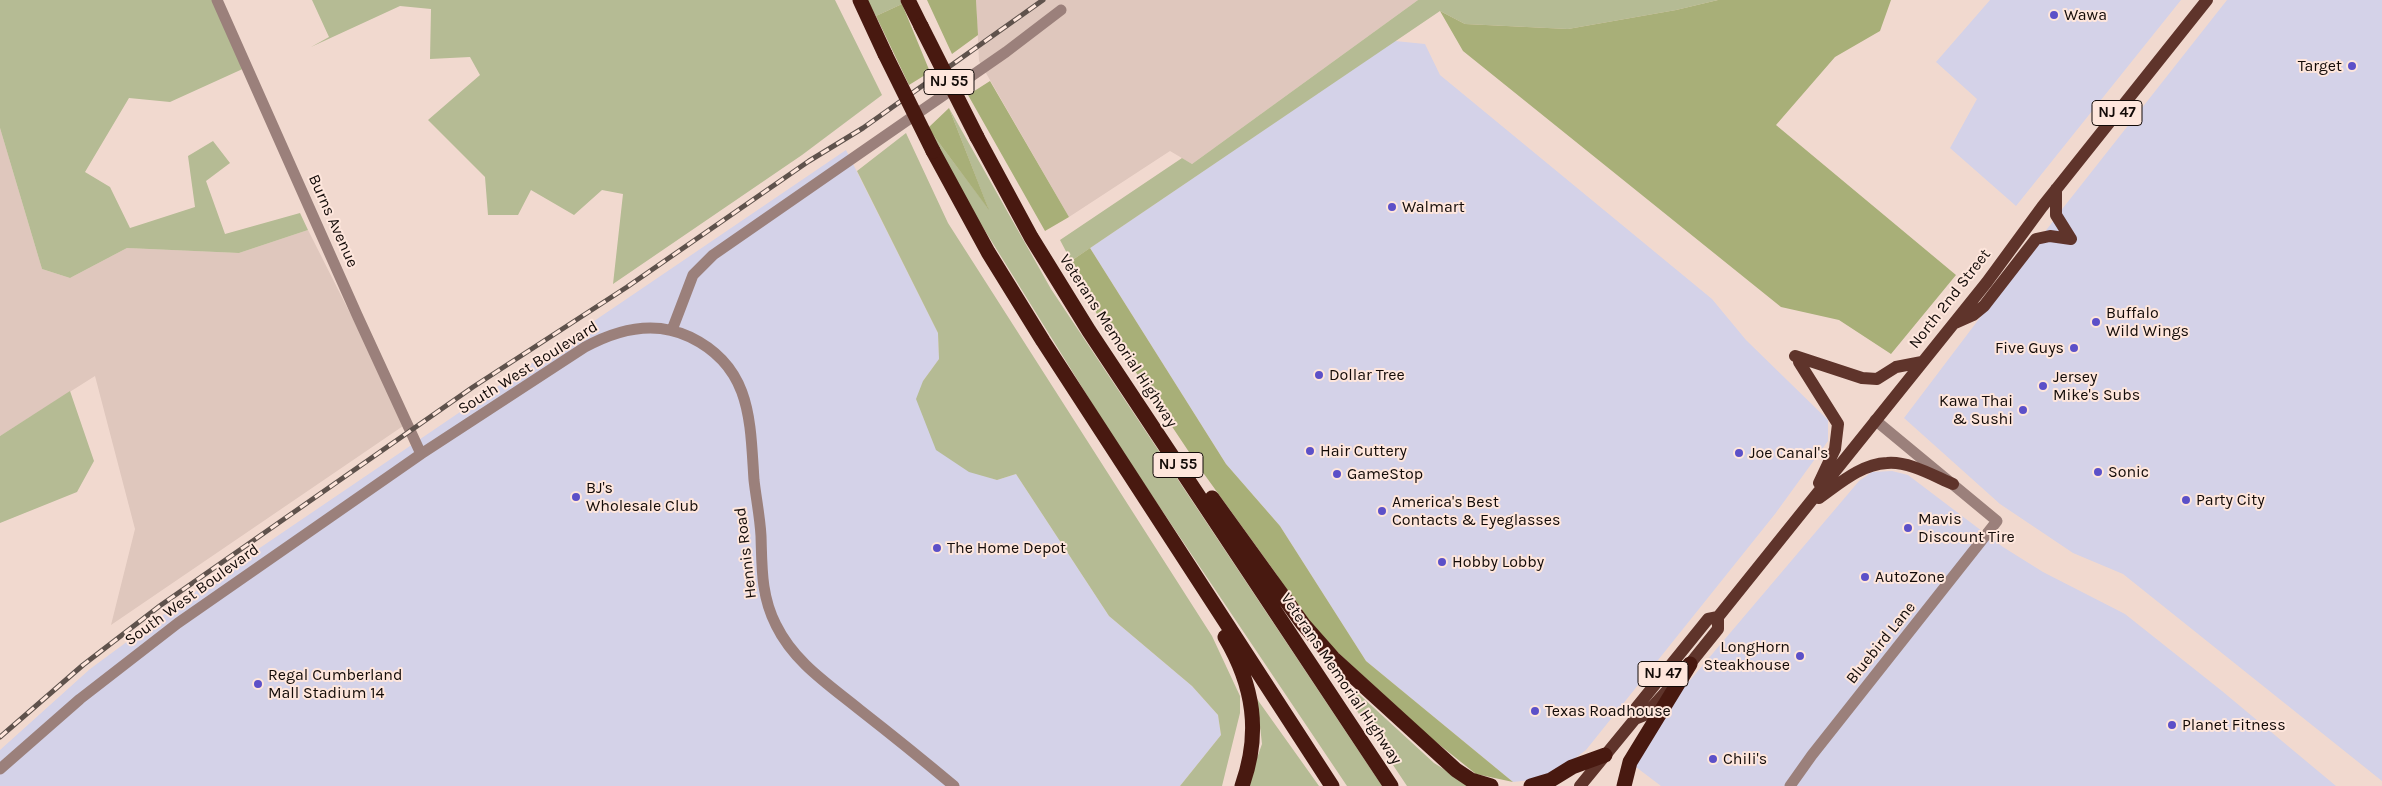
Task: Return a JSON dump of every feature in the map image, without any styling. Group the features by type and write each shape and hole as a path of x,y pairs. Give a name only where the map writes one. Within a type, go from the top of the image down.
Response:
{"highway":[{"name":"NJ 55","path":"860,0 933,151 993,260 1130,479 1332,786"},
{"name":"Veterans Memorial Highway","path":"908,0 976,137 1036,246 1111,364 1391,786"},
{"path":"1111,364 1175,447 1303,624 1333,658 1456,770 1471,780 1491,786"},
{"path":"1130,479 1227,641 1243,677 1253,716 1254,743 1242,786"},
{"path":"1624,786 1630,762 1690,664"},
{"path":"1532,786 1551,780 1572,767 1605,755"}],"main road":[{"name":"North 2nd Street","path":"1580,786 1636,719 1645,715 1718,629 1718,617 1953,324 2056,189 2207,1"},
{"path":"1953,324 1974,315 1984,306 2036,239 2050,236 2071,239 2056,216 2056,189"},
{"path":"1809,505 1835,449 1838,424 1796,359 1862,378 1877,379 1896,367 1922,362"},
{"path":"1809,505 1858,471 1887,462 1906,465 1954,484"},
{"name":"North 2nd Street","path":"1636,719 1636,708 1684,646 1708,619 1718,617"}],"street":[{"name":"Burns Avenue","path":"217,0 421,454"},
{"path":"672,330 693,275 713,255 1006,52 1061,10"},
{"name":"South West Boulevard","path":"0,769 80,699 178,623 421,454 599,340 626,330 651,328 672,330"},
{"name":"Hennis Road","path":"672,330 695,340 718,356 734,376 745,397 750,420 756,502 761,534 761,571 766,597 777,627 810,672 954,786"},
{"path":"1875,420 1954,484"},
{"name":"Bluebird Lane","path":"1790,786 1798,773 1997,521 1954,484"}],"shaded area":[{"path":"976,0 1418,0 1192,164 1170,151 1069,217 979,61"},
{"path":"1990,0 2181,0 2016,206 1950,148 1977,99 1936,62"},
{"path":"2227,0 2382,0 2382,781 2123,574 2073,553 2000,504 1904,418 2063,208"},
{"path":"1395,41 1425,44 1440,75 1712,299 1746,340 1828,420 1828,441 1775,514 1586,750 1549,778 1513,782 1366,661 1280,526 1226,464 1090,248"},
{"path":"0,128 42,269 70,278 127,248 239,253 308,230 406,424 111,625 135,529 95,376 0,436"},
{"path":"846,150 938,333 939,359 923,381 969,471 997,480 1016,474 1109,616 1192,686 1218,715 1221,735 1180,786 0,786 0,750 90,669 189,596"},
{"path":"1892,471 1908,475 2003,547 2043,572 2125,614 2222,691 2336,786 1661,786 1624,758 1859,481 1872,472"}],"green space":[{"path":"0,0 217,0 247,67 170,102 129,98 85,172 110,187 130,228 195,207 188,156 213,141 230,163 206,181 225,234 300,213 308,230 239,253 127,248 70,278 42,269 0,128"},
{"path":"312,0 835,0 882,95 802,155 613,284 623,194 602,190 574,215 531,190 518,215 488,215 485,177 428,120 480,75 470,57 430,59 431,9 400,6 311,47 329,37"},
{"path":"866,0 900,0 902,4 876,16"},
{"path":"927,0 976,0 978,35 952,54"},
{"path":"1418,0 1718,0 1676,10 1568,29 1465,24 1440,11 1071,261 1060,240 1182,158 1192,164"},
{"path":"1718,0 1891,0 1880,31 1835,57 1776,125 1956,275 1891,354 1839,320 1781,307 1463,51 1440,11 1465,24 1568,29 1676,10"},
{"path":"902,4 930,72 909,85 876,16"},
{"path":"990,81 1069,217 1045,231 968,95"},
{"path":"949,108 1051,289 1382,786 1347,786 1116,442 966,200 928,128 988,208"},
{"path":"949,108 989,210 928,128"},
{"path":"906,133 948,223 1212,636 1240,696 1240,713 1222,786 1180,786 1221,735 1218,715 1192,686 1109,616 1016,474 997,480 969,472 936,450 916,399 923,381 939,359 938,333 857,171"},
{"path":"1090,248 1226,464 1280,526 1366,661 1513,782 1476,774 1426,734 1331,646 1290,598 1277,575 1199,467 1067,269 1071,261"},
{"path":"70,391 94,461 77,492 0,523 0,436"},
{"path":"1325,663 1434,763 1471,786 1407,786"},
{"path":"1257,699 1319,786 1247,786 1262,744"}],"railway":[{"path":"0,737 83,665 161,605 473,387 627,287 809,161 863,128 1043,0"}],"place":[{"name":"Wawa","path":"2054,15"},
{"name":"Target","path":"2352,66"},
{"name":"Walmart","path":"1392,207"},
{"name":"Buffalo Wild Wings","path":"2096,322"},
{"name":"Five Guys","path":"2074,348"},
{"name":"Dollar Tree","path":"1319,375"},
{"name":"Jersey Mike's Subs","path":"2043,386"},
{"name":"Kawa Thai & Sushi","path":"2023,410"},
{"name":"Hair Cuttery","path":"1310,451"},
{"name":"Joe Canal's","path":"1739,453"},
{"name":"Sonic","path":"2098,472"},
{"name":"GameStop","path":"1337,474"},
{"name":"BJ's Wholesale Club","path":"576,497"},
{"name":"Party City","path":"2186,500"},
{"name":"America's Best Contacts & Eyeglasses","path":"1382,511"},
{"name":"Mavis Discount Tire","path":"1908,528"},
{"name":"The Home Depot","path":"937,548"},
{"name":"Hobby Lobby","path":"1442,562"},
{"name":"AutoZone","path":"1865,577"},
{"name":"LongHorn Steakhouse","path":"1800,656"},
{"name":"Regal Cumberland Mall Stadium 14","path":"258,684"},
{"name":"Texas Roadhouse","path":"1535,711"},
{"name":"Planet Fitness","path":"2172,725"},
{"name":"Chili's","path":"1713,759"}]}
